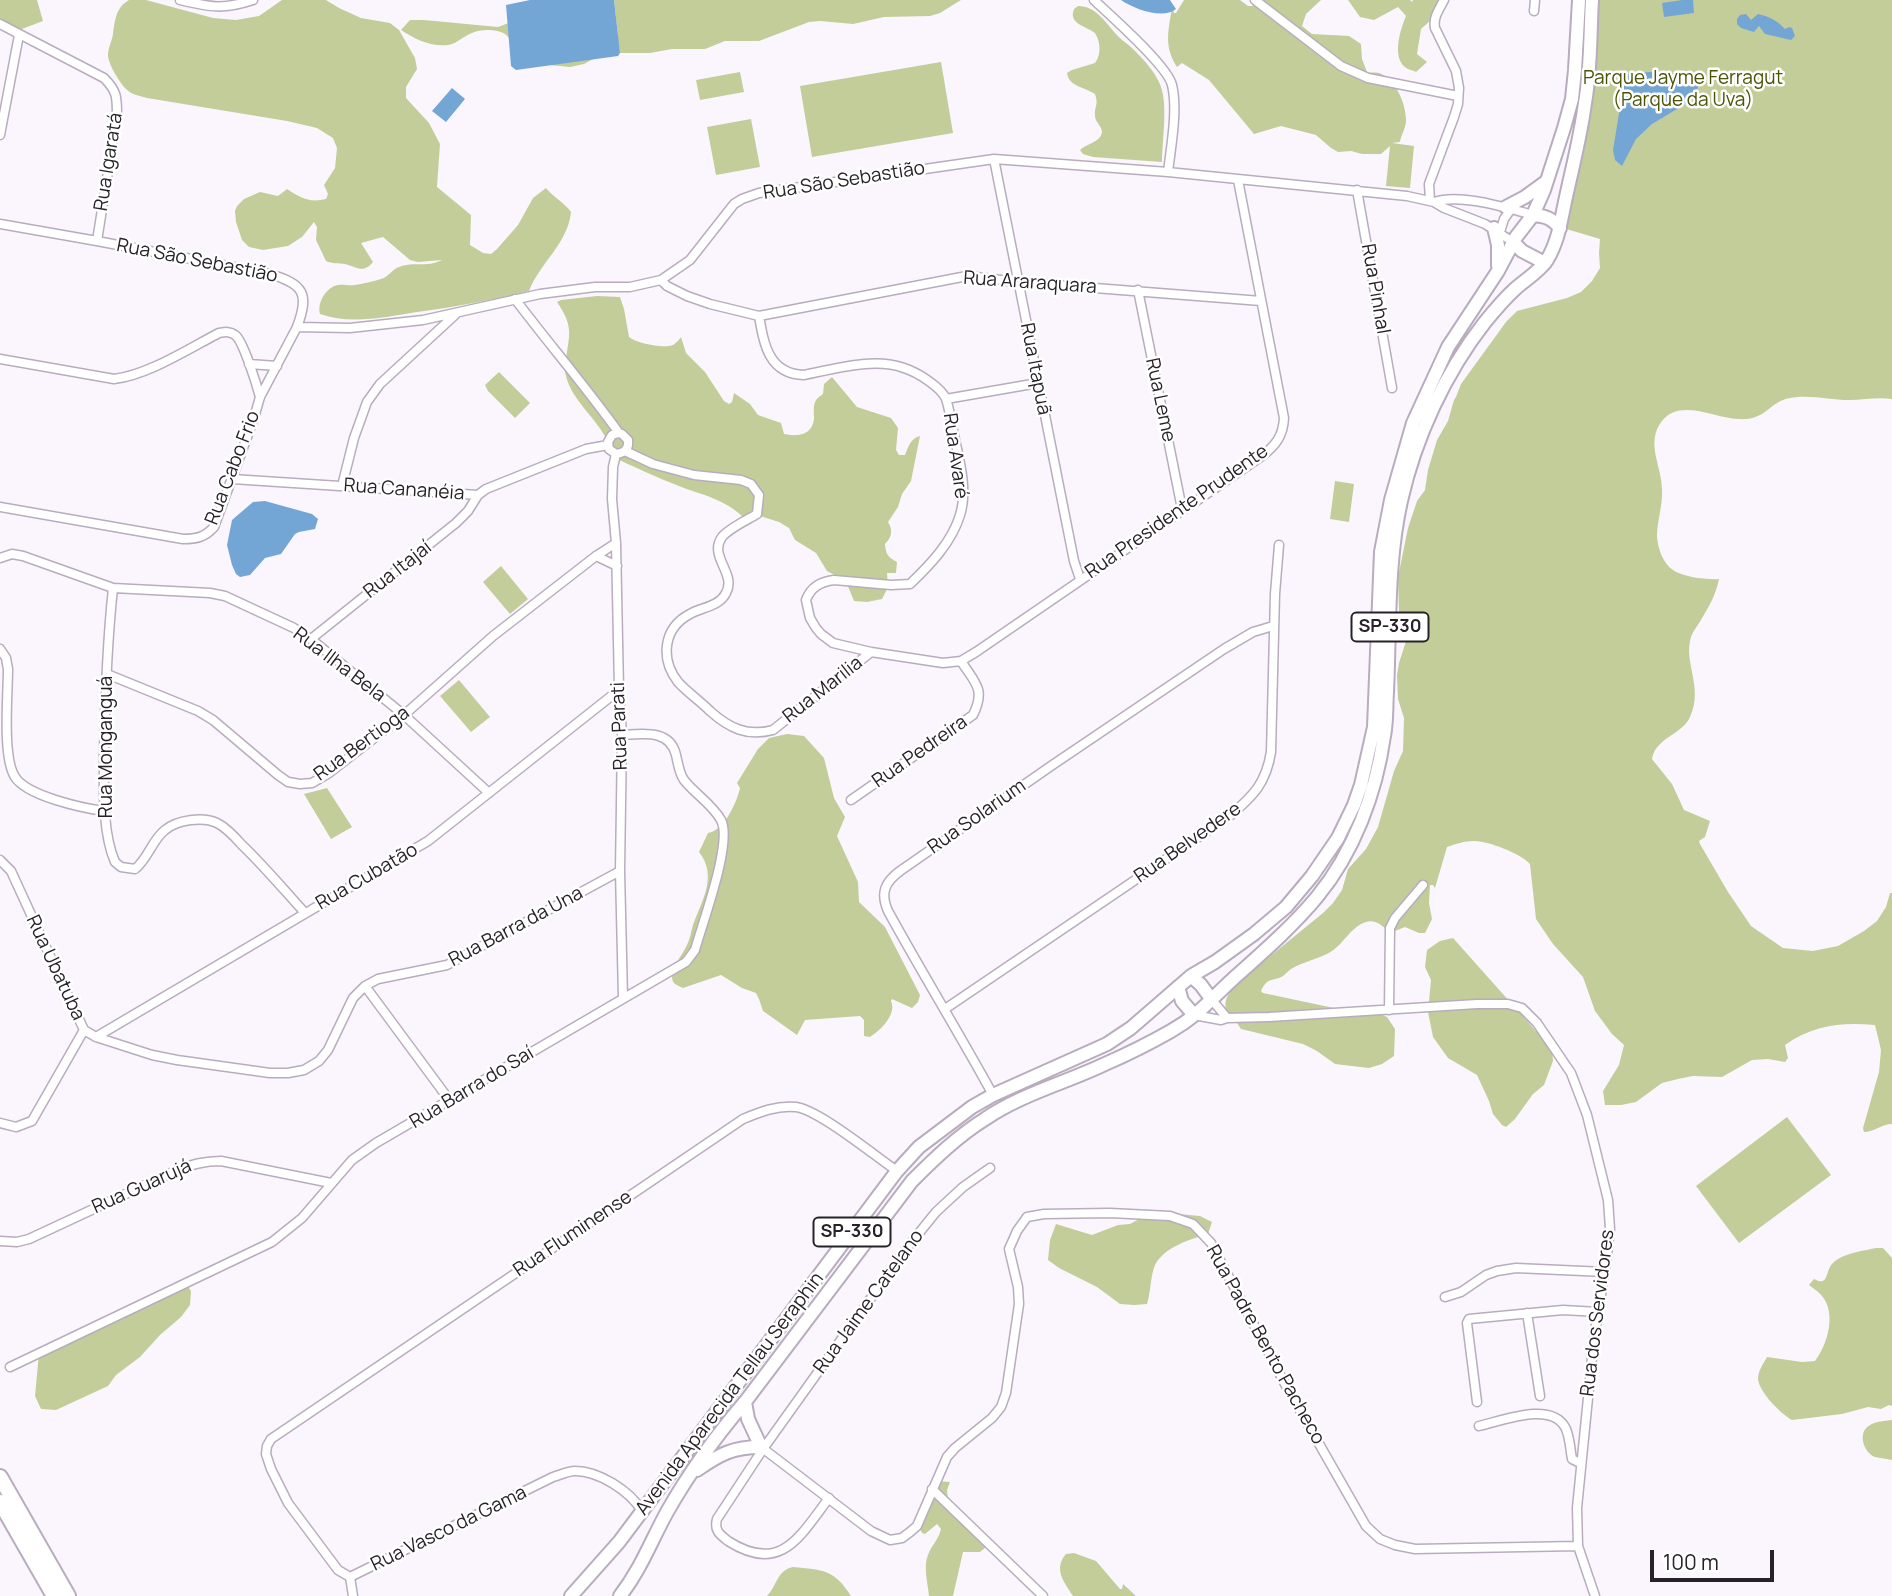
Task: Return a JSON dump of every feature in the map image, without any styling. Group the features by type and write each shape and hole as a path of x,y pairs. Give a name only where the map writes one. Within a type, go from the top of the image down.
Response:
{"highway":[{"path":"0,1477 68,1596"},
{"path":"0,1502 54,1596"}],"main road":[{"name":"Avenida Aparecida Tellau Seraphin","path":"571,1596 581,1590 619,1542 897,1171 919,1147 972,1107 993,1095 1107,1044 1131,1028 1191,976 1254,934 1286,907 1326,858 1347,822 1361,785 1374,727 1381,552 1391,500 1413,423 1448,347 1498,271 1513,242 1533,215 1547,181 1572,99 1579,0"},
{"name":"Avenida Aparecida Tellau Seraphin","path":"620,1596 638,1572 667,1512 690,1475 912,1181 939,1155 987,1117 1065,1080 1104,1065 1173,1030 1194,1016 1312,903 1338,867 1361,822 1375,780 1385,734 1394,541 1401,500 1436,404 1462,356 1485,322 1512,292 1545,263 1560,228 1586,101 1592,0"},
{"path":"1508,208 1547,181"},
{"path":"1533,215 1546,216 1560,228"},
{"path":"1497,230 1498,271"},
{"path":"1513,242 1522,251 1545,263"},
{"path":"1191,976 1202,985 1212,1000"},
{"path":"1178,987 1182,1001 1194,1016"},
{"path":"690,1475 727,1451 737,1448 762,1448 748,1419 745,1402"}],"street":[{"path":"180,0 220,7 235,6 253,0"},
{"path":"1094,0 1160,64 1172,81 1174,101 1168,173"},
{"path":"1255,0 1341,66 1368,78 1458,96"},
{"path":"1444,0 1434,23 1456,71 1458,96 1454,117 1429,184 1432,201 1444,198 1484,202 1533,215"},
{"path":"1534,11 1535,0"},
{"name":"Rua Igaratá","path":"0,24 104,78 114,88 117,115 97,241"},
{"path":"0,135 19,35"},
{"name":"Rua São Sebastião","path":"0,224 270,274 298,286 302,296 302,312 297,327 350,328 424,320 568,290 630,287 661,281 690,260 725,214 742,199 759,193 994,159 1357,190 1432,201 1497,230 1513,242"},
{"name":"Rua Itapuã","path":"994,159 1074,561 1080,579"},
{"name":"Rua Presidente Prudente","path":"961,661 1279,440 1284,418 1238,180"},
{"name":"Rua Pinhal","path":"1357,190 1392,388"},
{"path":"1497,230 1508,208"},
{"name":"Rua Araraquara","path":"760,316 967,276 1261,301"},
{"path":"661,281 687,296 760,316"},
{"name":"Rua Leme","path":"1138,290 1182,509"},
{"path":"515,299 618,433 628,440 628,447 621,452 611,451 609,438 618,433"},
{"path":"342,486 354,438 367,402 380,384 457,313"},
{"name":"Rua Avaré","path":"760,316 766,349 775,363 785,371 804,374 889,363 906,368 936,386 946,398 961,470 963,494 959,519 946,542 930,565 911,584 825,581 813,587 806,600 810,618 821,634 834,643 871,652 943,663 961,661"},
{"name":"Rua Cabo Frio","path":"0,507 184,539 196,539 206,535 214,527 260,397 297,327"},
{"path":"0,359 114,379 124,378 139,374 219,333 230,332 239,338 260,397"},
{"path":"249,364 277,366"},
{"path":"946,398 1038,383"},
{"name":"Rua Cananéia","path":"232,479 478,495 486,489 586,449 608,445"},
{"name":"Rua Marilia","path":"621,452 694,475 751,484 759,495 757,514 730,529 719,543 718,553 729,582 726,593 714,605 690,613 679,621 668,638 666,651 669,667 679,683 719,718 734,729 749,733 773,730 871,652"},
{"name":"Rua Parati","path":"621,452 614,467 612,499 617,566 622,735 620,871 623,998"},
{"name":"Rua Itajaí","path":"312,639 456,523 478,495"},
{"name":"Rua Bertioga","path":"107,674 198,711 213,720 288,782 312,783 404,715 493,636 616,543"},
{"name":"Rua Belvedere","path":"945,1009 1231,815 1252,797 1269,768 1271,752 1273,626 1279,545"},
{"name":"Rua Ilha Bela","path":"0,558 12,554 23,556 113,589 225,596 294,628 312,639 404,715 489,793"},
{"path":"596,556 617,566"},
{"name":"Rua Monganguá","path":"113,589 105,713 104,811 113,859 117,866 132,869 138,867 162,833 172,826 192,820 216,822 258,860 304,913"},
{"name":"Rua Solarium","path":"993,1095 884,901 890,878 1051,765 1224,649 1253,632 1273,626"},
{"path":"0,649 6,658 8,669 9,758 15,778 32,791 81,807 104,811"},
{"name":"Rua Pedreira","path":"851,800 974,715 980,694 961,661"},
{"name":"Rua Cubatão","path":"96,1037 428,841 619,690"},
{"name":"Rua Barra do Saí","path":"10,1367 272,1242 302,1219 352,1160 376,1143 686,962 695,950 723,852 725,832 722,821 683,779 675,748 665,737 657,734 622,735"},
{"name":"Rua Ubatuba","path":"0,860 11,871 84,1030 32,1121 16,1127 0,1123"},
{"name":"Rua Barra da Una","path":"365,986 378,979 447,965 620,871"},
{"path":"1389,1010 1390,928 1395,918 1423,885"},
{"path":"84,1030 96,1037 152,1055 270,1073 288,1073 304,1070 319,1061 328,1050 353,998 365,986 450,1101"},
{"path":"1212,1000 1227,1018"},
{"name":"Rua dos Servidores","path":"1194,1016 1221,1020 1508,1004 1522,1008 1538,1023 1571,1073 1593,1137 1608,1200 1610,1229 1580,1463 1577,1508 1578,1546 1595,1596"},
{"name":"Rua Fluminense","path":"266,1454 271,1439 743,1119 760,1111 797,1107 816,1115 897,1171"},
{"name":"Rua Guarujá","path":"0,1241 18,1242 29,1239 175,1171 206,1161 221,1161 331,1183"},
{"name":"Rua Jaime Catelano","path":"829,1498 793,1545 781,1551 757,1553 741,1549 717,1532 715,1527 717,1519 762,1448 906,1249 936,1212 962,1187 990,1168"},
{"name":"Rua Padre Bento Pacheco","path":"762,1448 871,1531 890,1540 902,1538 917,1526 951,1451 992,1418 1004,1400 1019,1304 1018,1286 1009,1249 1022,1223 1027,1217 1044,1214 1170,1216 1193,1224 1211,1243 1333,1469 1366,1526 1380,1539 1415,1549 1578,1546"},
{"path":"1445,1297 1461,1292 1497,1271 1516,1269 1605,1272"},
{"path":"1477,1402 1466,1323 1469,1319 1563,1310 1598,1312"},
{"path":"1527,1313 1540,1396"},
{"path":"1479,1426 1534,1413 1551,1414 1567,1429 1572,1459 1580,1463"},
{"name":"Rua Vasco da Gama","path":"266,1454 288,1503 338,1570 350,1577 553,1477 572,1471 605,1479 633,1499 642,1511"},
{"path":"932,1489 1043,1596"},
{"path":"350,1577 353,1596"}],"green space":[{"path":"0,0 37,0 43,21 14,32 0,27"},
{"path":"129,0 146,0 213,18 236,20 259,16 282,0 326,0 361,18 390,23 399,30 415,58 417,69 406,87 406,98 429,123 440,144 437,187 471,215 470,245 483,253 491,254 518,225 533,198 546,188 571,212 565,233 529,291 459,306 380,318 356,320 320,314 323,296 334,286 372,282 404,265 431,264 442,260 410,260 383,237 361,243 373,262 366,268 329,262 316,240 317,227 314,222 302,237 288,246 263,250 249,247 242,240 236,222 237,206 244,199 260,192 278,196 287,189 305,199 326,199 328,194 324,185 335,168 337,148 333,138 317,128 287,121 147,98 128,91 115,73 108,55 117,14 121,6"},
{"path":"614,0 961,0 930,16 884,17 853,24 809,22 759,41 725,41 705,49 620,53 618,39 597,57 570,67 528,63 514,69 519,58 515,48 505,34 498,31 475,32 448,45 435,45 401,30 410,20 498,27 535,13 618,36"},
{"path":"1184,0 1240,0 1252,6 1260,0 1321,0 1306,14 1302,26 1312,34 1349,36 1361,44 1362,59 1367,72 1385,76 1399,93 1406,123 1400,142 1392,143 1414,146 1410,188 1386,186 1390,146 1381,154 1338,152 1316,135 1281,126 1254,134 1209,80 1182,63 1177,67 1170,52 1168,37 1172,6 1176,13"},
{"path":"1348,0 1443,0 1441,11 1421,29 1417,54 1427,62 1416,72 1401,63 1398,43 1406,16 1398,7 1374,20 1360,17"},
{"name":"Parque Jayme Ferragut (Parque da Uva)","path":"1598,0 1892,0 1892,399 1797,397 1783,400 1748,419 1698,411 1678,411 1669,414 1662,421 1655,437 1662,489 1657,537 1666,564 1677,572 1695,578 1719,579 1712,599 1691,637 1689,656 1695,695 1690,717 1681,728 1658,746 1652,759 1672,784 1684,810 1710,821 1705,837 1699,841 1700,844 1751,926 1783,948 1813,951 1838,946 1877,921 1892,893 1892,1124 1868,1132 1864,1132 1863,1128 1879,1072 1881,1050 1875,1025 1851,1024 1817,1029 1785,1045 1788,1058 1785,1062 1752,1060 1722,1077 1693,1076 1678,1079 1662,1083 1636,1102 1605,1105 1603,1091 1619,1065 1624,1045 1595,1011 1583,977 1553,944 1536,919 1530,864 1512,852 1480,842 1447,847 1435,888 1430,885 1432,919 1425,933 1405,927 1390,933 1376,923 1366,922 1356,927 1332,951 1268,981 1261,991 1334,1008 1375,1012 1387,1017 1395,1029 1394,1056 1369,1068 1335,1064 1303,1044 1241,1029 1235,1020 1228,1020 1226,1014 1226,1001 1236,984 1333,903 1342,890 1348,869 1366,849 1378,827 1394,771 1403,751 1404,718 1398,699 1397,675 1407,638 1399,612 1398,577 1408,528 1417,501 1425,490 1437,440 1448,421 1461,384 1517,311 1581,292 1600,268 1600,239 1563,228 1592,89"},
{"path":"1078,6 1090,9 1100,16 1157,78 1164,100 1162,162 1093,157 1080,150 1096,141 1102,132 1095,118 1095,94 1074,84 1067,73 1095,63 1099,53 1095,33 1073,18 1074,9"},
{"path":"941,62 953,133 812,157 800,86"},
{"path":"740,72 744,92 700,100 696,80"},
{"path":"751,119 760,167 716,175 707,127"},
{"path":"597,296 620,297 629,337 633,339 650,345 669,346 681,337 686,353 705,372 724,401 729,404 732,402 734,393 750,404 758,415 781,423 784,434 804,434 811,428 815,402 823,394 824,384 832,377 857,407 891,418 898,428 896,450 899,455 905,455 912,441 920,436 911,481 888,522 891,533 885,544 886,551 897,562 896,573 887,573 888,587 882,599 854,601 847,584 827,571 816,553 795,540 789,528 779,522 760,516 756,510 744,518 721,502 617,459 597,424 576,398 565,372 569,329 566,317 557,302"},
{"path":"499,372 530,403 515,418 485,385"},
{"path":"1335,481 1354,484 1349,522 1330,519"},
{"path":"501,566 528,599 510,614 483,582"},
{"path":"459,680 490,717 471,732 440,696"},
{"path":"787,734 804,736 824,758 834,798 845,817 837,836 858,882 859,902 885,927 920,995 912,1008 892,999 890,1016 870,1037 864,1036 864,1020 860,1016 805,1020 797,1035 763,1011 756,993 721,975 683,988 672,979 672,973 688,942 707,888 705,861 699,852 708,833 719,827 729,815 740,788 737,783 758,749 769,738"},
{"path":"327,788 352,827 331,839 304,794"},
{"path":"1453,938 1552,1049 1553,1061 1544,1085 1533,1094 1506,1127 1493,1114 1477,1075 1448,1058 1433,1037 1428,1012 1431,980 1425,967 1427,950 1440,941"},
{"path":"1787,1117 1831,1175 1739,1243 1696,1186"},
{"path":"1168,1213 1200,1216 1212,1222 1208,1234 1178,1245 1159,1259 1153,1270 1147,1304 1120,1304 1097,1287 1048,1260 1050,1240 1056,1224 1092,1235 1118,1225 1130,1224 1143,1217"},
{"path":"1883,1248 1892,1258 1892,1406 1881,1409 1868,1407 1842,1414 1792,1420 1777,1408 1762,1390 1758,1379 1761,1368 1767,1357 1815,1361 1823,1347 1830,1320 1822,1296 1809,1285 1814,1279 1824,1280 1832,1264 1841,1257"},
{"path":"183,1280 191,1291 190,1305 140,1357 116,1375 108,1386 56,1410 41,1409 35,1396 39,1353 182,1283"},
{"path":"1892,1420 1892,1460 1875,1457 1865,1447 1864,1432 1872,1424"},
{"path":"935,1481 950,1482 948,1499 982,1537 986,1547 980,1552 963,1552 953,1596 929,1596 927,1559 941,1529 937,1524 925,1534 920,1529"},
{"path":"1074,1553 1096,1561 1120,1589 1123,1584 1136,1596 1073,1596 1063,1581 1060,1565 1066,1554"},
{"path":"793,1567 812,1569 833,1576 851,1596 767,1596 780,1575"}],"water":[{"path":"530,0 614,0 620,53 618,56 516,70 511,66 506,5"},
{"path":"1121,0 1170,0 1176,9 1164,14 1156,13 1141,10"},
{"path":"1693,0 1694,13 1664,17 1662,3"},
{"path":"1746,14 1751,20 1758,14 1785,29 1792,28 1795,36 1791,40 1765,34 1759,26 1754,32 1741,28 1737,19"},
{"path":"1650,72 1692,77 1699,85 1692,100 1652,124 1636,139 1622,166 1615,160 1613,150 1625,77 1628,74"},
{"path":"452,88 465,99 446,122 432,111"},
{"path":"265,501 312,514 318,519 315,529 295,534 281,554 265,558 250,575 240,577 232,565 227,545 232,520 253,502"}]}
